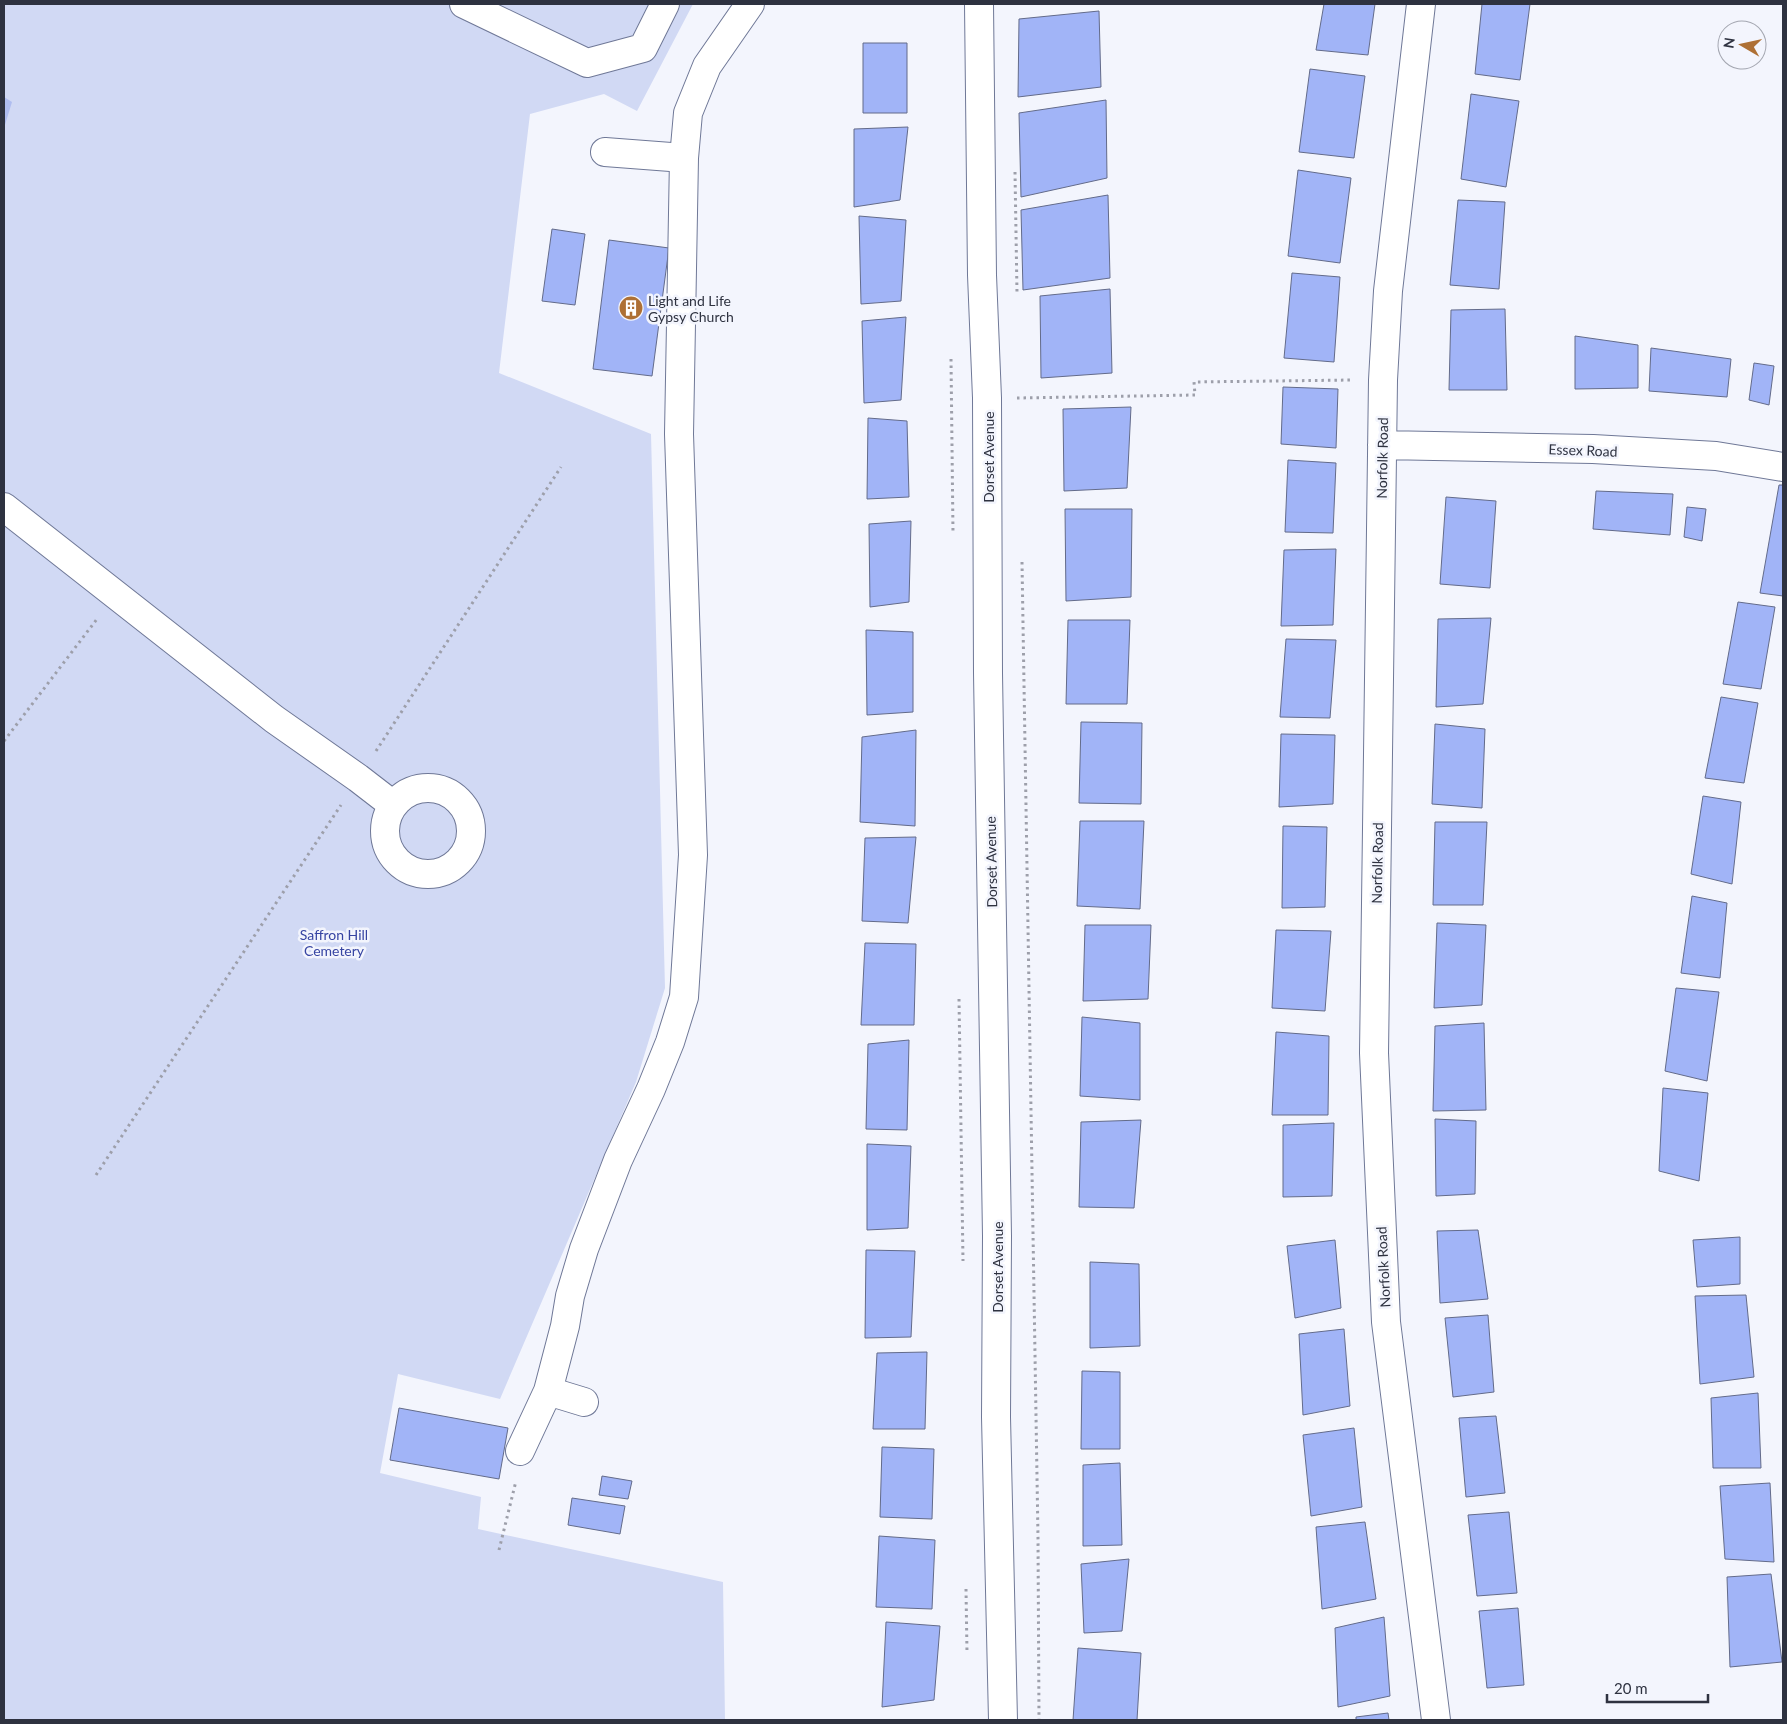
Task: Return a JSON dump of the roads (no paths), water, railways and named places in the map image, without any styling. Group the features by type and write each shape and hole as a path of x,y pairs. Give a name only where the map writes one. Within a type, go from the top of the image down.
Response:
{"street":[{"path":"464,4 587,63 643,48 665,4"},
{"path":"520,1451 548,1391 565,1326 570,1296 584,1249 618,1160 667,1050 684,997 692,855 679,434 684,158 688,114 707,66 750,4"},
{"name":"Dorset Avenue","path":"979,4 982,275 988,398 988,674 997,1236 996,1417 1003,1720"},
{"name":"Norfolk Road","path":"1421,4 1388,291 1383,380 1374,1053 1386,1322 1436,1720"},
{"path":"605,152 684,158"},
{"name":"Essex Road","path":"1382,445 1593,449 1716,456 1783,467"},
{"path":"4,507 274,719 393,805"},
{"path":"548,1391 584,1402"}],"place":[{"name":"Light and Life Gypsy Church","path":"631,308"}],"park label":[{"name":"Saffron Hill Cemetery","path":"334,942"}]}
